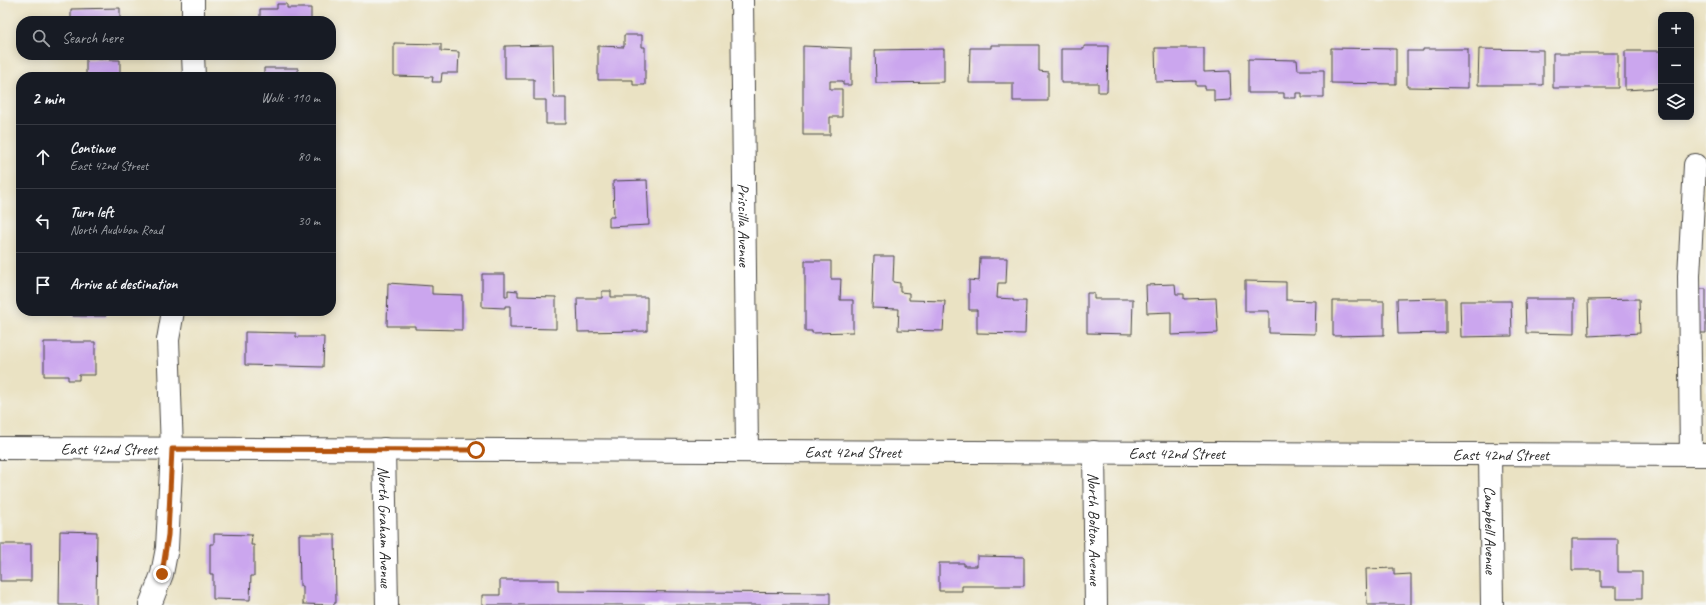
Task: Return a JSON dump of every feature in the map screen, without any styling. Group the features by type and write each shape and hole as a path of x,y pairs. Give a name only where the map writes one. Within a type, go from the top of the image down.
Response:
{"street":[{"path":"193,0 193,16"},
{"name":"Priscilla Avenue","path":"742,0 747,451"},
{"path":"193,60 194,72"},
{"path":"1695,165 1689,276 1698,455"},
{"path":"150,605 162,574 167,548 172,449 168,340 172,316"},
{"name":"East 42nd Street","path":"0,448 1698,455"},
{"name":"North Graham Avenue","path":"384,449 387,605"},
{"name":"North Bolton Avenue","path":"1094,452 1096,605"},
{"name":"Campbell Avenue","path":"1490,455 1492,605"}],"building":[{"path":"277,4 287,4 287,8 311,8 311,16 260,16 260,9 277,9"},
{"path":"120,8 120,16 71,16 71,9"},
{"path":"624,35 642,35 642,47 645,47 645,85 633,85 633,80 598,80 598,46 624,47"},
{"path":"394,43 441,44 441,51 459,52 458,73 442,73 441,82 432,82 433,77 394,76"},
{"path":"553,45 554,98 566,98 566,124 546,124 546,100 534,100 534,79 505,79 505,46"},
{"path":"991,45 1039,45 1039,71 1048,72 1048,101 1013,101 1013,83 969,83 970,48 991,48"},
{"path":"803,46 851,48 851,85 843,85 843,81 830,81 830,89 842,89 842,117 830,117 830,135 803,135"},
{"path":"1084,46 1108,46 1107,92 1098,92 1098,83 1061,83 1061,49 1084,49"},
{"path":"1155,48 1204,48 1204,72 1230,71 1231,100 1214,101 1214,89 1205,89 1205,86 1196,86 1196,81 1156,82"},
{"path":"1331,48 1396,49 1396,84 1331,83"},
{"path":"944,49 944,82 876,83 875,50"},
{"path":"1423,49 1468,49 1468,88 1407,87 1407,51 1423,51"},
{"path":"1479,49 1543,50 1543,85 1478,85"},
{"path":"1625,51 1658,51 1658,88 1625,90"},
{"path":"1553,53 1618,53 1618,88 1553,88"},
{"path":"1248,59 1297,60 1298,70 1324,70 1324,97 1302,97 1302,93 1296,93 1296,98 1284,98 1284,93 1248,93"},
{"path":"86,60 120,60 120,72 86,72"},
{"path":"264,68 298,68 298,72 264,72"},
{"path":"647,180 649,225 609,227 609,217 614,217 613,181"},
{"path":"874,256 894,256 893,282 900,283 900,292 909,293 909,300 945,301 943,331 898,330 899,309 872,308"},
{"path":"980,258 1007,258 1006,283 998,283 997,298 1013,299 1013,301 1026,301 1025,334 977,333 977,310 969,310 969,280 979,281"},
{"path":"805,261 831,261 831,279 841,279 840,300 853,300 853,332 812,333 812,331 805,331"},
{"path":"482,274 505,274 505,296 508,296 508,290 518,291 518,296 556,297 556,329 510,328 510,306 505,306 505,308 482,307"},
{"path":"1245,281 1286,282 1286,300 1316,301 1315,334 1269,333 1269,311 1245,311"},
{"path":"388,283 432,286 432,294 462,295 462,330 415,329 415,326 387,326"},
{"path":"1175,284 1176,294 1184,294 1184,299 1216,298 1218,333 1171,335 1171,312 1147,313 1146,285"},
{"path":"1695,289 1706,289 1706,333 1696,333"},
{"path":"602,291 611,291 611,297 647,297 647,331 578,332 577,298 602,298"},
{"path":"1087,293 1094,293 1094,299 1133,299 1132,334 1087,333"},
{"path":"1446,298 1446,333 1398,334 1397,299"},
{"path":"1525,299 1574,299 1574,334 1526,333"},
{"path":"1639,299 1640,333 1589,336 1588,300"},
{"path":"1333,301 1384,301 1384,335 1333,336"},
{"path":"1460,301 1511,301 1512,336 1461,337"},
{"path":"245,332 296,333 296,337 324,337 323,367 245,365"},
{"path":"44,342 95,342 95,375 79,375 79,380 68,380 68,376 44,376"},
{"path":"60,531 97,532 96,605 59,605"},
{"path":"214,534 252,535 251,545 254,545 254,576 251,576 250,600 213,599 213,574 210,574 210,544 214,544"},
{"path":"299,534 335,534 336,603 334,603 334,605 303,604 303,586 300,586"},
{"path":"1572,539 1618,539 1618,572 1642,572 1642,599 1617,599 1617,587 1601,587 1601,570 1572,570"},
{"path":"0,544 31,544 31,581 0,581"},
{"path":"977,556 1024,557 1024,586 962,586 962,591 939,591 939,563 964,563 964,566 977,566"},
{"path":"1394,568 1394,575 1411,574 1411,605 1367,605 1366,569"},
{"path":"500,580 558,580 558,591 830,593 830,605 482,605 482,595 500,595"}],"route":[{"path":"162,574 167,548 172,449 476,450"}]}
